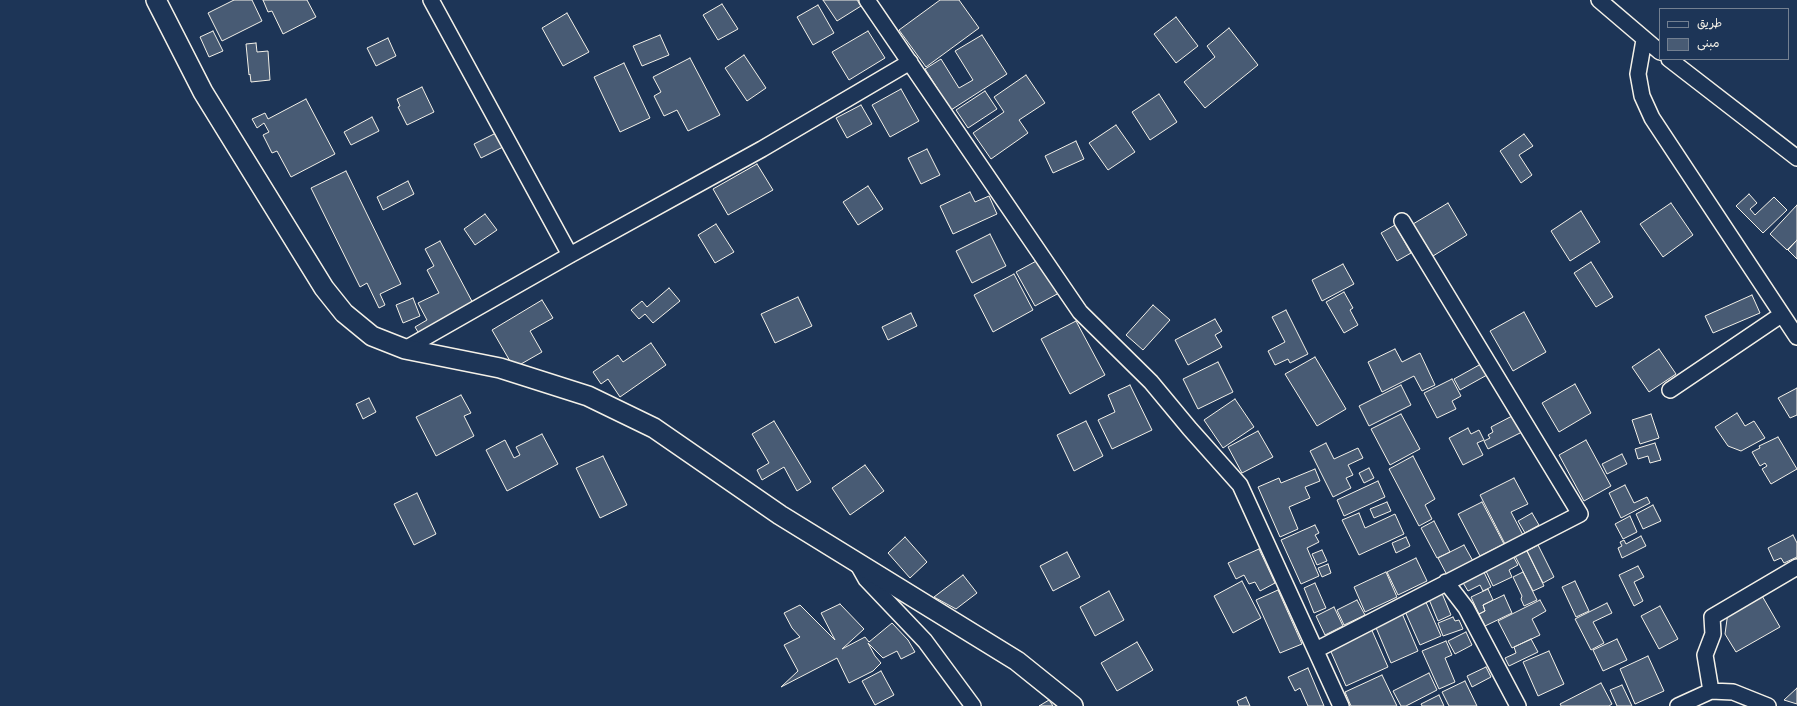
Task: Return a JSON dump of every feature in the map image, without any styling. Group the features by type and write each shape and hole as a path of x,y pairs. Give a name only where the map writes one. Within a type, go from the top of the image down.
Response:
{"street":[{"path":"156,0 203,92 324,288 344,313 372,336 405,349 500,368 588,396 654,428 780,515 1017,662 1074,706"},
{"path":"431,0 570,255"},
{"path":"868,0 1080,312 1151,382 1190,429 1240,485 1341,706"},
{"path":"1599,0 1659,51"},
{"path":"1644,40 1638,74 1642,96 1652,118 1797,337"},
{"path":"1670,60 1797,158"},
{"path":"405,349 570,255 762,149 910,62"},
{"path":"1316,650 1580,514 1402,221"},
{"path":"1670,390 1781,315"},
{"path":"856,562 866,579 925,641 973,706"},
{"path":"1711,691 1706,655 1713,634 1712,617 1797,567"},
{"path":"1446,582 1466,608 1518,706"},
{"path":"1678,706 1711,691 1732,692 1768,706"}],"building":[{"path":"234,0 252,0 262,21 222,41 208,13"},
{"path":"263,0 307,0 316,17 283,34 272,11 268,12"},
{"path":"823,0 857,0 861,6 837,21"},
{"path":"940,0 959,0 979,28 926,67 899,30"},
{"path":"722,4 738,29 718,40 703,15"},
{"path":"818,5 834,33 813,45 797,17"},
{"path":"567,13 589,52 563,66 542,28"},
{"path":"1176,17 1198,46 1176,63 1154,34"},
{"path":"1229,28 1258,65 1205,108 1184,82 1215,57 1207,46"},
{"path":"213,31 223,51 209,57 200,37"},
{"path":"868,31 885,58 849,80 832,52"},
{"path":"660,35 669,55 642,66 633,46"},
{"path":"982,35 1007,74 951,110 925,69 941,59 959,88 973,80 955,51"},
{"path":"388,38 396,56 376,66 367,48"},
{"path":"256,43 257,52 268,51 270,80 251,82 246,44"},
{"path":"744,55 766,88 747,101 725,68"},
{"path":"690,58 720,115 688,131 677,110 664,116 654,96 661,92 653,77"},
{"path":"624,63 650,118 620,132 594,77"},
{"path":"1026,75 1045,103 1019,120 1028,133 991,159 973,133 1004,112 994,97"},
{"path":"422,87 434,112 407,125 398,107 400,106 397,99"},
{"path":"901,89 919,121 890,137 872,105"},
{"path":"985,91 997,109 968,128 956,110"},
{"path":"1159,94 1177,122 1150,140 1132,112"},
{"path":"306,99 335,154 291,177 277,151 272,153 263,135 269,132 264,123 257,128 252,119 265,113 268,119"},
{"path":"861,105 872,124 847,138 836,118"},
{"path":"372,117 379,131 351,145 344,132"},
{"path":"1116,125 1135,152 1108,170 1089,143"},
{"path":"504,129 511,143 481,158 474,144"},
{"path":"1524,134 1533,146 1519,155 1532,175 1521,183 1500,151"},
{"path":"1076,141 1084,159 1053,173 1045,156"},
{"path":"927,149 940,175 921,184 908,158"},
{"path":"757,164 773,190 728,215 713,189"},
{"path":"346,171 401,284 380,294 385,305 379,308 367,283 360,287 311,188"},
{"path":"408,181 414,194 383,210 377,197"},
{"path":"868,186 883,209 858,225 843,202"},
{"path":"970,192 975,202 989,196 997,214 953,234 940,206"},
{"path":"1749,194 1757,203 1750,209 1755,215 1774,197 1787,210 1763,233 1736,206"},
{"path":"1448,203 1467,235 1433,256 1413,224"},
{"path":"1671,203 1693,235 1663,257 1640,224"},
{"path":"1797,205 1797,240 1787,250 1770,234"},
{"path":"1581,211 1600,242 1570,261 1551,231"},
{"path":"485,214 497,230 475,245 464,229"},
{"path":"716,224 734,252 715,263 698,235"},
{"path":"1395,225 1411,253 1397,261 1381,233"},
{"path":"990,234 1006,266 972,283 956,251"},
{"path":"1797,240 1797,259 1788,250"},
{"path":"440,241 475,307 421,337 415,327 427,320 418,303 439,293 427,270 434,266 425,249"},
{"path":"1040,259 1059,293 1035,306 1016,272"},
{"path":"1591,262 1613,297 1596,307 1574,273"},
{"path":"1343,264 1354,284 1322,301 1312,280"},
{"path":"1014,274 1033,310 993,332 974,295"},
{"path":"669,288 680,301 653,323 645,314 639,319 631,310 642,301 647,307"},
{"path":"1344,292 1353,308 1350,310 1358,325 1344,333 1326,302"},
{"path":"1752,295 1760,313 1713,333 1705,316"},
{"path":"798,297 812,326 775,343 761,314"},
{"path":"413,298 420,316 403,323 396,305"},
{"path":"542,300 553,318 530,331 542,352 514,368 492,330"},
{"path":"1153,305 1170,320 1143,350 1126,335"},
{"path":"1286,310 1308,354 1290,363 1288,359 1275,365 1268,351 1285,342 1272,317"},
{"path":"1524,312 1546,352 1513,371 1490,331"},
{"path":"911,313 917,326 888,340 882,327"},
{"path":"1215,319 1222,331 1215,335 1222,347 1188,365 1175,340"},
{"path":"1076,321 1105,375 1070,394 1041,339"},
{"path":"651,343 666,365 620,397 608,379 601,384 593,372 618,355 623,362"},
{"path":"1395,349 1402,362 1420,353 1435,385 1422,391 1414,376 1382,392 1368,362"},
{"path":"1659,349 1676,374 1649,392 1632,367"},
{"path":"1315,357 1346,409 1317,426 1285,374"},
{"path":"1218,362 1233,392 1198,409 1183,379"},
{"path":"1481,364 1487,375 1460,390 1454,379"},
{"path":"1452,379 1461,396 1452,401 1456,409 1437,418 1424,393"},
{"path":"1575,384 1591,413 1559,432 1542,403"},
{"path":"1130,385 1152,430 1112,449 1098,420 1115,412 1108,395"},
{"path":"1401,385 1411,405 1369,426 1359,406"},
{"path":"1797,388 1797,415 1790,418 1778,398"},
{"path":"461,395 471,413 464,416 474,436 436,456 416,417"},
{"path":"369,398 376,412 363,419 356,404"},
{"path":"1235,399 1254,427 1223,448 1204,420"},
{"path":"1737,413 1745,426 1754,421 1765,438 1741,451 1728,446 1715,427"},
{"path":"1401,414 1420,449 1390,465 1371,429"},
{"path":"1651,414 1659,438 1640,444 1632,420"},
{"path":"1514,415 1522,432 1488,449 1484,441 1490,438 1488,435 1493,432 1491,427"},
{"path":"774,421 811,482 797,491 784,467 762,480 757,470 769,463 752,434"},
{"path":"1086,421 1103,456 1074,471 1057,435"},
{"path":"1468,428 1471,434 1479,430 1484,440 1477,443 1483,455 1463,465 1449,438"},
{"path":"1258,431 1273,457 1242,473 1228,447"},
{"path":"542,434 558,464 507,491 486,450 505,440 514,458 520,455 516,447"},
{"path":"1778,437 1797,469 1771,484 1762,469 1767,466 1765,463 1760,466 1752,452 1760,448 1759,446"},
{"path":"1586,440 1611,486 1584,501 1559,455"},
{"path":"1326,443 1334,459 1358,448 1363,458 1348,465 1353,475 1346,478 1351,488 1333,497 1310,451"},
{"path":"1655,443 1661,460 1650,463 1648,456 1638,459 1635,449"},
{"path":"1622,454 1627,464 1607,474 1602,464"},
{"path":"603,456 627,505 600,518 576,468"},
{"path":"1413,456 1435,499 1425,505 1432,519 1419,526 1389,469"},
{"path":"865,465 884,491 850,515 832,488"},
{"path":"1369,468 1374,478 1364,483 1359,473"},
{"path":"1315,469 1320,481 1305,487 1310,498 1289,507 1298,529 1280,537 1258,487 1279,478 1281,483"},
{"path":"1514,478 1528,504 1511,512 1523,535 1505,544 1480,495"},
{"path":"1378,481 1385,497 1344,516 1337,500"},
{"path":"1625,485 1634,503 1647,497 1650,503 1621,518 1609,493"},
{"path":"417,493 436,534 414,545 394,504"},
{"path":"1387,502 1391,511 1374,518 1370,509"},
{"path":"1482,502 1504,544 1480,556 1458,514"},
{"path":"1653,505 1661,521 1643,529 1636,514"},
{"path":"1359,513 1365,528 1395,514 1404,534 1359,555 1342,520"},
{"path":"1532,513 1539,525 1525,533 1518,521"},
{"path":"1630,516 1637,532 1623,539 1615,524"},
{"path":"1434,521 1450,552 1437,558 1421,528"},
{"path":"1315,525 1319,533 1315,535 1319,542 1307,548 1319,576 1301,584 1281,540"},
{"path":"1793,535 1797,543 1797,557 1784,563 1781,558 1774,561 1768,548"},
{"path":"1641,536 1646,546 1622,558 1618,548 1622,546 1620,542 1624,540 1626,544"},
{"path":"905,537 927,562 910,578 888,553"},
{"path":"1406,537 1410,546 1396,553 1392,543"},
{"path":"1464,545 1473,561 1447,575 1438,558"},
{"path":"1538,545 1554,577 1543,583 1527,551"},
{"path":"1259,549 1275,583 1260,591 1255,582 1249,584 1244,575 1236,579 1228,563"},
{"path":"1322,550 1327,561 1317,565 1312,554"},
{"path":"1527,551 1544,586 1533,591 1515,556"},
{"path":"1067,552 1080,577 1053,591 1040,566"},
{"path":"1513,556 1518,565 1509,570 1512,577 1493,586 1485,569"},
{"path":"1416,558 1427,581 1398,595 1387,572"},
{"path":"1328,564 1331,573 1322,577 1318,568"},
{"path":"1638,566 1644,577 1634,582 1643,601 1634,606 1619,575"},
{"path":"1483,570 1491,587 1483,591 1480,585 1468,591 1462,581"},
{"path":"1386,572 1397,597 1365,612 1354,587"},
{"path":"1523,572 1537,600 1524,606 1521,599 1522,596 1513,577"},
{"path":"963,575 977,593 956,609 934,597"},
{"path":"1242,581 1261,618 1233,633 1214,596"},
{"path":"1575,581 1589,611 1576,617 1562,587"},
{"path":"1315,583 1326,608 1314,613 1304,588"},
{"path":"1488,589 1493,600 1483,605 1485,611 1479,614 1471,597"},
{"path":"1278,590 1302,644 1280,653 1256,600"},
{"path":"1109,591 1124,620 1095,636 1080,607"},
{"path":"1441,591 1451,615 1438,621 1428,597"},
{"path":"1761,594 1780,627 1736,652 1725,634 1728,612"},
{"path":"1504,595 1512,613 1485,626 1479,614 1485,611 1483,605"},
{"path":"1357,600 1365,615 1344,625 1337,610"},
{"path":"1425,600 1441,636 1420,645 1404,609"},
{"path":"1540,600 1546,611 1532,619 1540,635 1512,648 1498,621"},
{"path":"1607,603 1612,613 1593,622 1604,643 1591,650 1575,619"},
{"path":"840,604 864,629 842,649 865,637 869,642 892,623 908,640 915,652 901,659 897,651 883,658 868,643 875,656 881,663 873,671 849,683 837,658 781,687 798,671 784,645 800,637 792,628 784,613 800,605 835,640 821,613"},
{"path":"1660,606 1678,639 1659,649 1641,616"},
{"path":"1334,607 1343,626 1325,635 1316,616"},
{"path":"1401,611 1418,651 1391,663 1374,623"},
{"path":"1453,617 1455,621 1459,620 1463,629 1443,636 1438,623"},
{"path":"1370,626 1388,667 1346,686 1328,645"},
{"path":"1466,632 1472,645 1455,654 1448,641"},
{"path":"1531,639 1538,652 1509,666 1505,658 1516,653 1514,647"},
{"path":"1617,639 1627,660 1603,671 1593,650"},
{"path":"1446,641 1452,655 1445,658 1455,682 1439,689 1422,651"},
{"path":"1137,642 1153,670 1117,691 1101,663"},
{"path":"1549,651 1564,684 1538,696 1523,662"},
{"path":"1648,656 1664,691 1635,704 1620,669"},
{"path":"1486,667 1491,677 1472,687 1467,676"},
{"path":"1308,668 1324,706 1308,706 1300,688 1295,691 1288,677"},
{"path":"881,671 894,695 875,705 862,681"},
{"path":"1429,673 1437,690 1406,706 1401,706 1393,691"},
{"path":"1382,675 1397,706 1351,706 1345,692"},
{"path":"1465,681 1477,706 1449,706 1442,692"},
{"path":"1601,683 1612,704 1609,706 1561,706 1560,704"},
{"path":"1622,685 1632,706 1617,706 1610,690"},
{"path":"1797,688 1797,704 1784,700"},
{"path":"1439,695 1444,706 1422,706 1421,704"},
{"path":"1246,697 1250,706 1239,706 1237,701"},
{"path":"1049,700 1053,706 1039,706"}]}
